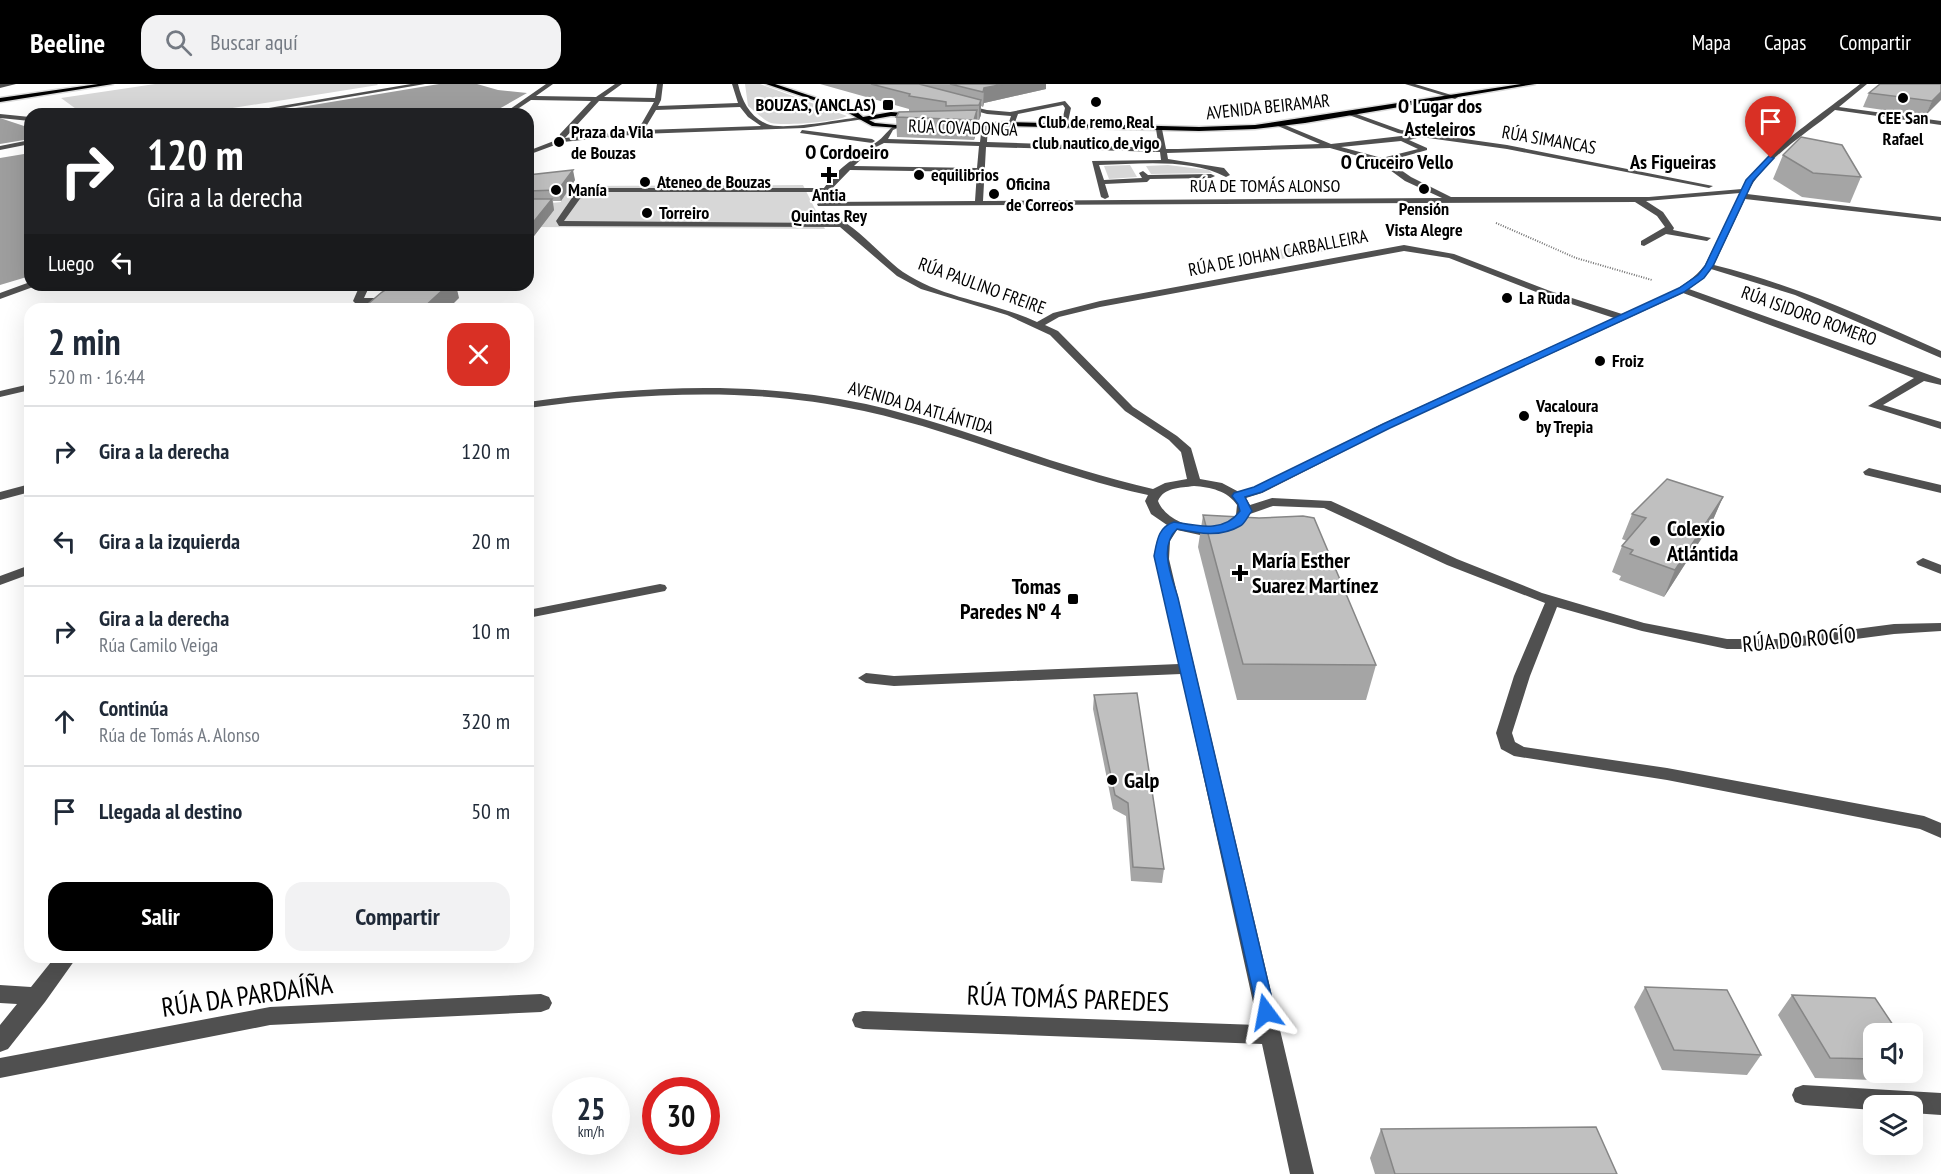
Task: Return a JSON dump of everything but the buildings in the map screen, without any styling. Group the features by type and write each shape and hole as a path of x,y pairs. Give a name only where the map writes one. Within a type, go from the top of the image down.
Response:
{"main road":[{"path":"0,98 81,84"},
{"path":"0,98 110,84"},
{"path":"769,84 893,126 916,125 921,119 916,115"},
{"path":"790,84 861,108"},
{"name":"AVENIDA BEIRAMAR","path":"1008,124 948,124 976,121 1159,129 1215,129 1280,125 1532,84"},
{"path":"839,100 853,103"},
{"path":"870,117 891,114"},
{"path":"891,114 925,115 870,117 891,114"},
{"path":"958,118 976,121"}],"street":[{"path":"0,86 11,84"},
{"path":"274,108 422,84"},
{"path":"515,108 550,84"},
{"path":"562,140 562,135 590,104 620,84"},
{"path":"640,132 658,100 660,84"},
{"path":"735,84 740,105 759,122 770,128 871,145"},
{"path":"1408,84 1455,97"},
{"path":"1238,496 1258,490 1386,426 1682,290 1701,276 1709,266 1750,180 1764,164 1864,84"},
{"path":"531,98 658,100"},
{"path":"1012,114 1065,103 1068,108 1064,126"},
{"path":"653,108 740,105"},
{"path":"958,105 987,112 1047,115"},
{"path":"1833,108 1941,123"},
{"path":"1008,124 1012,114"},
{"name":"RÚA SIMANCAS","path":"1351,114 1391,130 1507,147 1744,193"},
{"path":"0,116 24,118"},
{"path":"1057,116 1067,116"},
{"path":"534,151 562,140 640,132 804,126 870,117"},
{"path":"804,126 870,117"},
{"path":"870,117 875,132 871,145"},
{"path":"979,203 985,125"},
{"path":"1280,125 1330,146 1382,160 1408,179 1456,200"},
{"path":"821,204 821,197 825,190 871,145 883,141 893,126"},
{"path":"1159,129 1166,162"},
{"path":"1330,146 1421,135"},
{"path":"1382,160 1425,149 1402,139"},
{"name":"RÚA COVADONGA","path":"883,141 1162,150 1330,146"},
{"path":"0,148 24,143"},
{"path":"0,153 19,150"},
{"path":"1101,182 1147,180 1135,162"},
{"path":"1105,197 1095,163 1166,162 1221,170 1226,175 1145,177"},
{"path":"847,168 980,170"},
{"path":"825,190 594,190 579,194 560,221 562,224 842,225"},
{"name":"RÚA DE TOMÁS ALONSO","path":"821,204 1635,198 1676,196 1705,191 1744,193"},
{"path":"1744,193 1820,206 1941,219"},
{"path":"1635,198 1660,214 1670,228 1644,243"},
{"name":"RÚA PAULINO FREIRE","path":"821,204 900,274 924,287 1010,313 1054,333 1129,409 1173,438 1187,451 1194,482"},
{"path":"560,206 570,205"},
{"path":"1820,206 1822,209 1866,219 1941,227"},
{"path":"1666,231 1707,238"},
{"name":"RÚA DE JOHAN CARBALLEIRA","path":"1039,325 1056,315 1100,304 1404,248 1451,256 1547,293 1625,318"},
{"path":"1709,266 1770,284 1843,312 1941,355"},
{"path":"0,296 24,287"},
{"name":"RÚA ISIDORO ROMERO","path":"1682,290 1941,382"},
{"path":"362,291 358,301 395,298 390,303"},
{"path":"1923,377 1874,406 1941,426"},
{"path":"0,394 24,388"},
{"name":"AVENIDA DA ATLÁNTIDA","path":"534,404 617,393 675,390 745,391 810,398 868,408 1077,474 1155,493"},
{"path":"1869,472 1941,489"},
{"path":"1246,511 1244,503 1238,496 1218,486 1194,482 1171,484 1155,493 1151,499 1151,506 1155,513 1174,525 1165,534 1160,556 1302,1174"},
{"path":"0,496 24,490"},
{"name":"RÚA DO ROCÍO","path":"1174,525 1202,530 1221,529 1237,523 1246,511 1272,502 1326,504 1452,562 1554,600 1642,627 1727,644 1779,644 1894,629 1941,627"},
{"path":"1923,562 1941,570"},
{"path":"0,581 24,571"},
{"path":"534,613 660,588"},
{"path":"1554,600 1534,643 1519,685 1504,734 1507,745 1520,752 1668,774 1924,823 1941,831"},
{"path":"866,678 894,681 1187,669"},
{"path":"0,1042 63,963"},
{"path":"0,994 38,996"},
{"name":"RÚA DA PARDAÍÑA","path":"0,1068 270,1016 541,1003"},
{"name":"RÚA TOMÁS PAREDES","path":"863,1020 1271,1035"},
{"path":"1803,1095 1941,1104"}],"path":[{"path":"1490,220 1576,258 1657,281"}],"shaded area":[{"path":"155,84 378,85 233,108 75,108 61,98"},
{"path":"439,84 477,84 498,90 527,93 501,108 295,108"},
{"path":"745,84 760,84 847,116 810,123 771,123 748,106"},
{"path":"0,118 24,126 24,140 0,144"},
{"path":"24,154 24,278 0,285 0,158"},
{"path":"1130,165 1137,177 1109,179 1104,166"},
{"path":"1168,165 1209,170 1212,173 1151,174 1146,166"},
{"path":"803,185 825,229 534,227 551,203 561,202 560,186"},
{"path":"1311,244 1325,251 1254,264 1241,257"}],"place":[{"name":"CEE San Rafael","path":"1903,98"},
{"name":"Club de remo Real club nautico de vigo","path":"1096,102"},
{"name":"BOUZAS, (ANCLAS)","path":"888,105"},
{"name":"Praza da Vila de Bouzas","path":"559,142"},
{"name":"Antia Quintas Rey","path":"829,175"},
{"name":"equilibrios","path":"919,175"},
{"name":"Ateneo de Bouzas","path":"645,182"},
{"name":"Pensión Vista Alegre","path":"1424,189"},
{"name":"Manía","path":"556,190"},
{"name":"Oficina de Correos","path":"994,194"},
{"name":"Torreiro","path":"647,213"},
{"name":"La Ruda","path":"1507,298"},
{"name":"Froiz","path":"1600,361"},
{"name":"Vacaloura by Trepia","path":"1524,416"},
{"name":"Colexio Atlántida","path":"1655,541"},
{"name":"María Esther Suarez Martínez","path":"1240,573"},
{"name":"Tomas Paredes Nº 4","path":"1073,599"},
{"name":"Galp","path":"1112,780"}],"district":[{"name":"O Lugar dos Asteleiros","path":"1440,118"},
{"name":"O Cordoeiro","path":"847,152"},
{"name":"O Cruceiro Vello","path":"1397,162"},
{"name":"As Figueiras","path":"1673,162"}],"route":[{"path":"1266,1012 1172,598 1160,556 1165,534 1174,525 1188,529 1215,530 1237,523 1246,511 1244,503 1238,496 1258,490 1386,426 1682,290 1701,276 1709,266 1750,180 1771,158"}]}
